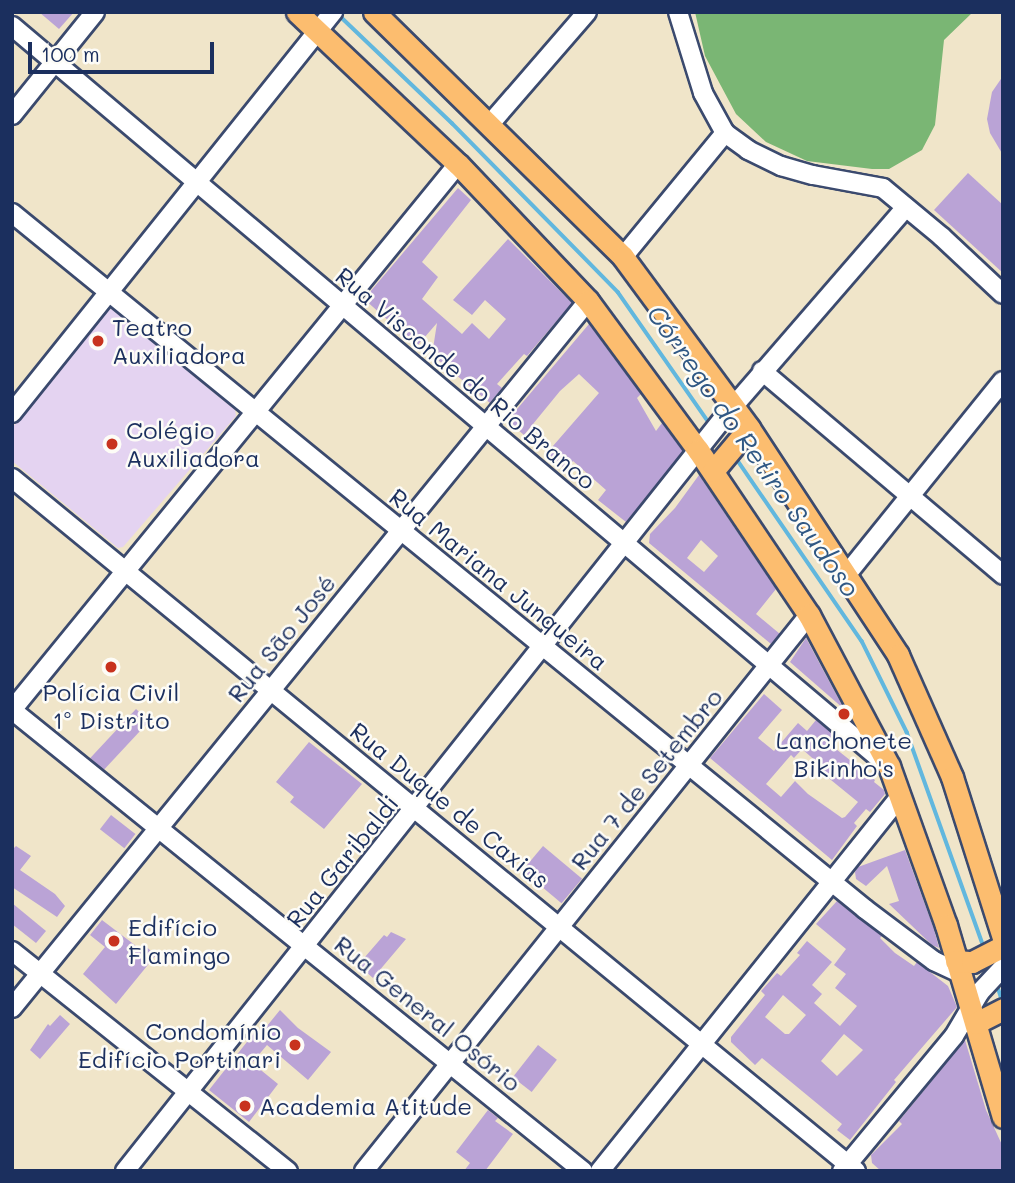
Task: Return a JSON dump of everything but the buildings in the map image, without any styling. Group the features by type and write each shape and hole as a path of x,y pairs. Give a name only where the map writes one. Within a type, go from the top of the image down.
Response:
{"main road":[{"path":"374,12 623,257 729,411 847,574 898,655 952,777 1000,955 963,965"},
{"path":"301,14 326,22 588,301 719,465 809,615 888,766 963,965 984,1009 1003,1117"},
{"path":"719,465 745,433"}],"street":[{"path":"12,116 95,12"},
{"path":"490,124 587,12"},
{"path":"678,12 703,93 724,133 748,150 781,166 883,188 1003,294"},
{"path":"12,413 326,22"},
{"name":"Rua Visconde do Rio Branco","path":"12,26 888,766"},
{"path":"623,257 724,133"},
{"path":"12,710 457,164"},
{"name":"Rua Garibaldi","path":"125,1171 729,411 906,207"},
{"name":"Rua Mariana Junqueira","path":"12,213 830,880 934,961 963,965"},
{"name":"Rua São José","path":"12,1008 588,301"},
{"path":"762,371 1003,575"},
{"path":"847,574 1003,380"},
{"name":"Rua Duque de Caxias","path":"12,478 560,927 849,1168"},
{"name":"Rua 7 de Setembro","path":"363,1171 809,615"},
{"name":"Rua General Osório","path":"12,710 583,1171"},
{"path":"600,1171 830,880 900,797"},
{"path":"12,951 288,1171"},
{"path":"849,1168 954,1035 984,1009 1000,955"}],"shaded area":[{"name":"Colégio Auxiliadora","path":"112,309 235,410 236,416 123,547 118,548 12,461 12,428 108,310"}],"green space":[{"path":"695,12 973,12 944,40 935,125 922,150 889,169 872,169 807,161 766,142 736,114 705,56"}],"waterway":[{"name":"Córrego do Retiro Saudoso","path":"338,14 452,123 618,292 710,424"},
{"name":"Córrego do Retiro Saudoso","path":"734,455 862,641 907,732 984,947"},
{"name":"Córrego do Retiro Saudoso","path":"997,984 1003,1002"}],"place":[{"name":"Teatro Auxiliadora","path":"98,341"},
{"name":"Colégio Auxiliadora","path":"112,444"},
{"name":"Polícia Civil 1º Distrito","path":"111,667"},
{"name":"Lanchonete Bikinho's","path":"844,714"},
{"name":"Edifício Flamingo","path":"114,941"},
{"name":"Condomínio Edifício Portinari","path":"295,1045"},
{"name":"Academia Atitude","path":"245,1106"}]}
